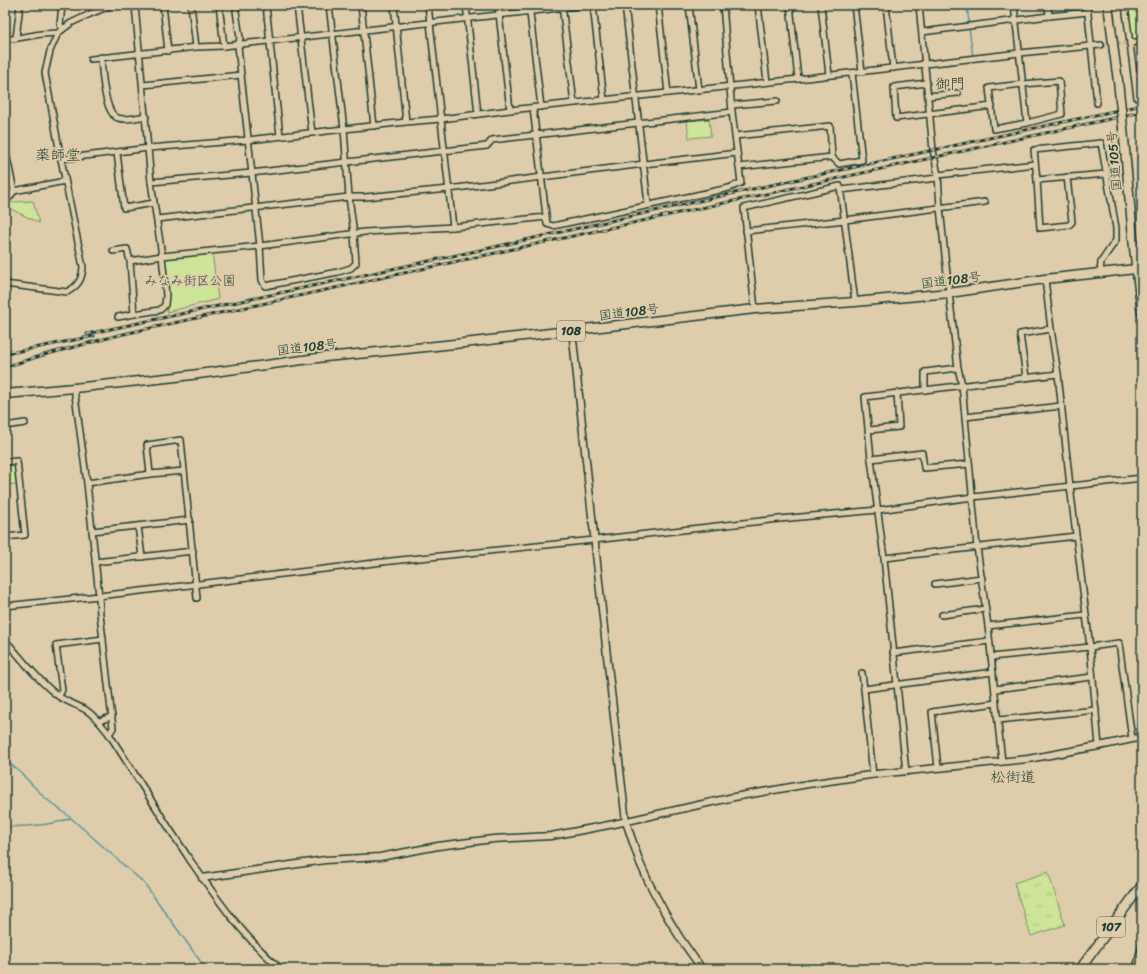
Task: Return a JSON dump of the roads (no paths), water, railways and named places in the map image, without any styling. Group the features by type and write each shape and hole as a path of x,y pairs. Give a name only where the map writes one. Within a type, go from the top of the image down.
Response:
{"highway":[{"name":"国道105号","path":"1108,5 1139,268 1142,314"},
{"name":"国道108号","path":"5,394 176,377 326,357 755,309 855,302 949,293 1045,279 1139,268"},
{"name":"107","path":"1080,969 1142,886"}],"street":[{"path":"16,38 20,5"},
{"path":"62,5 60,25 63,28"},
{"path":"5,284 67,292 74,289 83,275 83,267 47,92 45,73 50,51 58,33 71,23 112,5"},
{"path":"118,318 160,310 165,305 166,296 162,256 151,182 135,5"},
{"path":"163,5 168,51"},
{"path":"191,5 196,48"},
{"path":"219,5 224,46"},
{"path":"266,5 280,136"},
{"path":"297,5 312,133"},
{"path":"236,11 240,38 238,46 260,246 262,280 265,286 338,272 350,268 356,263 344,129 330,5"},
{"path":"361,5 374,126"},
{"path":"394,5 406,122"},
{"path":"428,5 453,226"},
{"path":"466,5 478,114"},
{"path":"498,5 510,110"},
{"path":"529,5 541,107"},
{"path":"91,59 333,34 363,29 530,11 562,6 586,5"},
{"path":"594,5 604,100"},
{"path":"625,5 648,204"},
{"path":"658,5 668,93"},
{"path":"689,5 699,90"},
{"path":"533,108 547,224 553,226 648,204 729,188 741,183 732,112 723,5"},
{"path":"758,5 767,82"},
{"path":"790,5 798,79"},
{"path":"821,5 829,76"},
{"path":"854,5 862,72"},
{"path":"886,5 893,68"},
{"path":"919,5 933,150 938,176 949,293 958,368 962,386 977,547 988,626 1002,762"},
{"path":"1014,5 1027,123"},
{"path":"1048,5 1049,16"},
{"path":"1087,5 1097,103"},
{"path":"1137,98 1125,6 1142,5"},
{"path":"562,6 574,103"},
{"path":"922,32 1088,12"},
{"path":"5,39 58,33"},
{"path":"1130,42 1142,41"},
{"path":"60,159 149,148 248,140 441,119 510,110 1101,45"},
{"path":"101,57 107,102 112,114 117,118 127,119 146,116"},
{"path":"735,136 830,126 832,157 840,164 862,160 852,73"},
{"path":"1134,75 1142,74"},
{"path":"143,85 241,75"},
{"path":"1059,81 1062,114 1027,123 994,129 992,106 989,88 1059,81"},
{"path":"927,83 894,87 896,118 992,106"},
{"path":"928,96 958,93"},
{"path":"732,105 777,101"},
{"path":"151,182 251,173 487,146 492,140 732,112"},
{"path":"1067,177 1072,222 1069,225 1040,228 1034,150 1101,143 1116,228 1116,240 1102,262 1100,273"},
{"path":"5,148 14,191"},
{"path":"116,153 124,208 154,203"},
{"path":"157,219 349,197 449,189 737,153"},
{"path":"739,167 832,157"},
{"path":"841,190 1035,164"},
{"path":"1037,180 1106,174"},
{"path":"5,198 10,197 14,191 65,181"},
{"path":"755,309 744,208 840,186 855,302"},
{"path":"746,231 985,202"},
{"path":"130,261 365,232 453,226 546,217"},
{"path":"113,250 127,249 130,261 134,314"},
{"path":"1045,279 1058,374 1090,647 1099,746"},
{"path":"572,330 626,822 640,863 648,881 673,925 702,969"},
{"path":"1026,377 1020,334 1051,330"},
{"path":"925,390 924,372 958,368"},
{"path":"906,772 884,558 871,459 865,397 1058,374"},
{"path":"74,388 87,483 102,639 112,716 113,728 109,734"},
{"path":"869,430 899,427 897,393"},
{"path":"965,417 1061,406"},
{"path":"5,426 25,424"},
{"path":"150,474 147,445 181,440 197,598"},
{"path":"871,459 922,453 924,468 970,464"},
{"path":"5,462 17,461 25,535 5,537"},
{"path":"87,483 184,471"},
{"path":"5,606 391,560 594,540 778,519 878,510 973,497 1142,478"},
{"path":"92,531 190,520"},
{"path":"138,526 142,557"},
{"path":"884,558 1076,536"},
{"path":"95,562 193,551"},
{"path":"935,584 982,578"},
{"path":"942,615 985,609"},
{"path":"988,626 1086,615"},
{"path":"59,696 62,690 56,645 102,639"},
{"path":"5,640 40,679 59,696 85,710 99,721 109,734 202,878 246,936 281,969"},
{"path":"893,653 989,641"},
{"path":"991,657 1119,643 1132,739"},
{"path":"864,689 993,672"},
{"path":"862,673 873,775"},
{"path":"994,689 1092,677"},
{"path":"938,768 932,712 996,703"},
{"path":"998,720 1096,710"},
{"path":"99,721 112,716"},
{"path":"202,878 325,860 380,857 438,846 493,839 551,836 626,822 734,797 808,784 873,775 1028,759 1099,746 1142,736"},
{"path":"1136,969 1142,944"}],"waterway":[{"path":"967,5 969,23"},
{"path":"969,27 973,57"},
{"path":"5,760 19,771 45,798 71,818 144,883 206,969"},
{"path":"5,827 47,824 71,818"}],"tunnel":[{"path":"1101,45 1130,43"}],"railway":[{"path":"87,334 490,248 739,192 1142,105"},
{"path":"5,367 119,335 1142,112"},
{"path":"5,354 94,336"}],"district":[{"name":"御門","path":"950,84"},
{"name":"薬師堂","path":"58,155"},
{"name":"松街道","path":"1013,777"}],"park label":[{"name":"みなみ街区公園","path":"190,280"}]}
